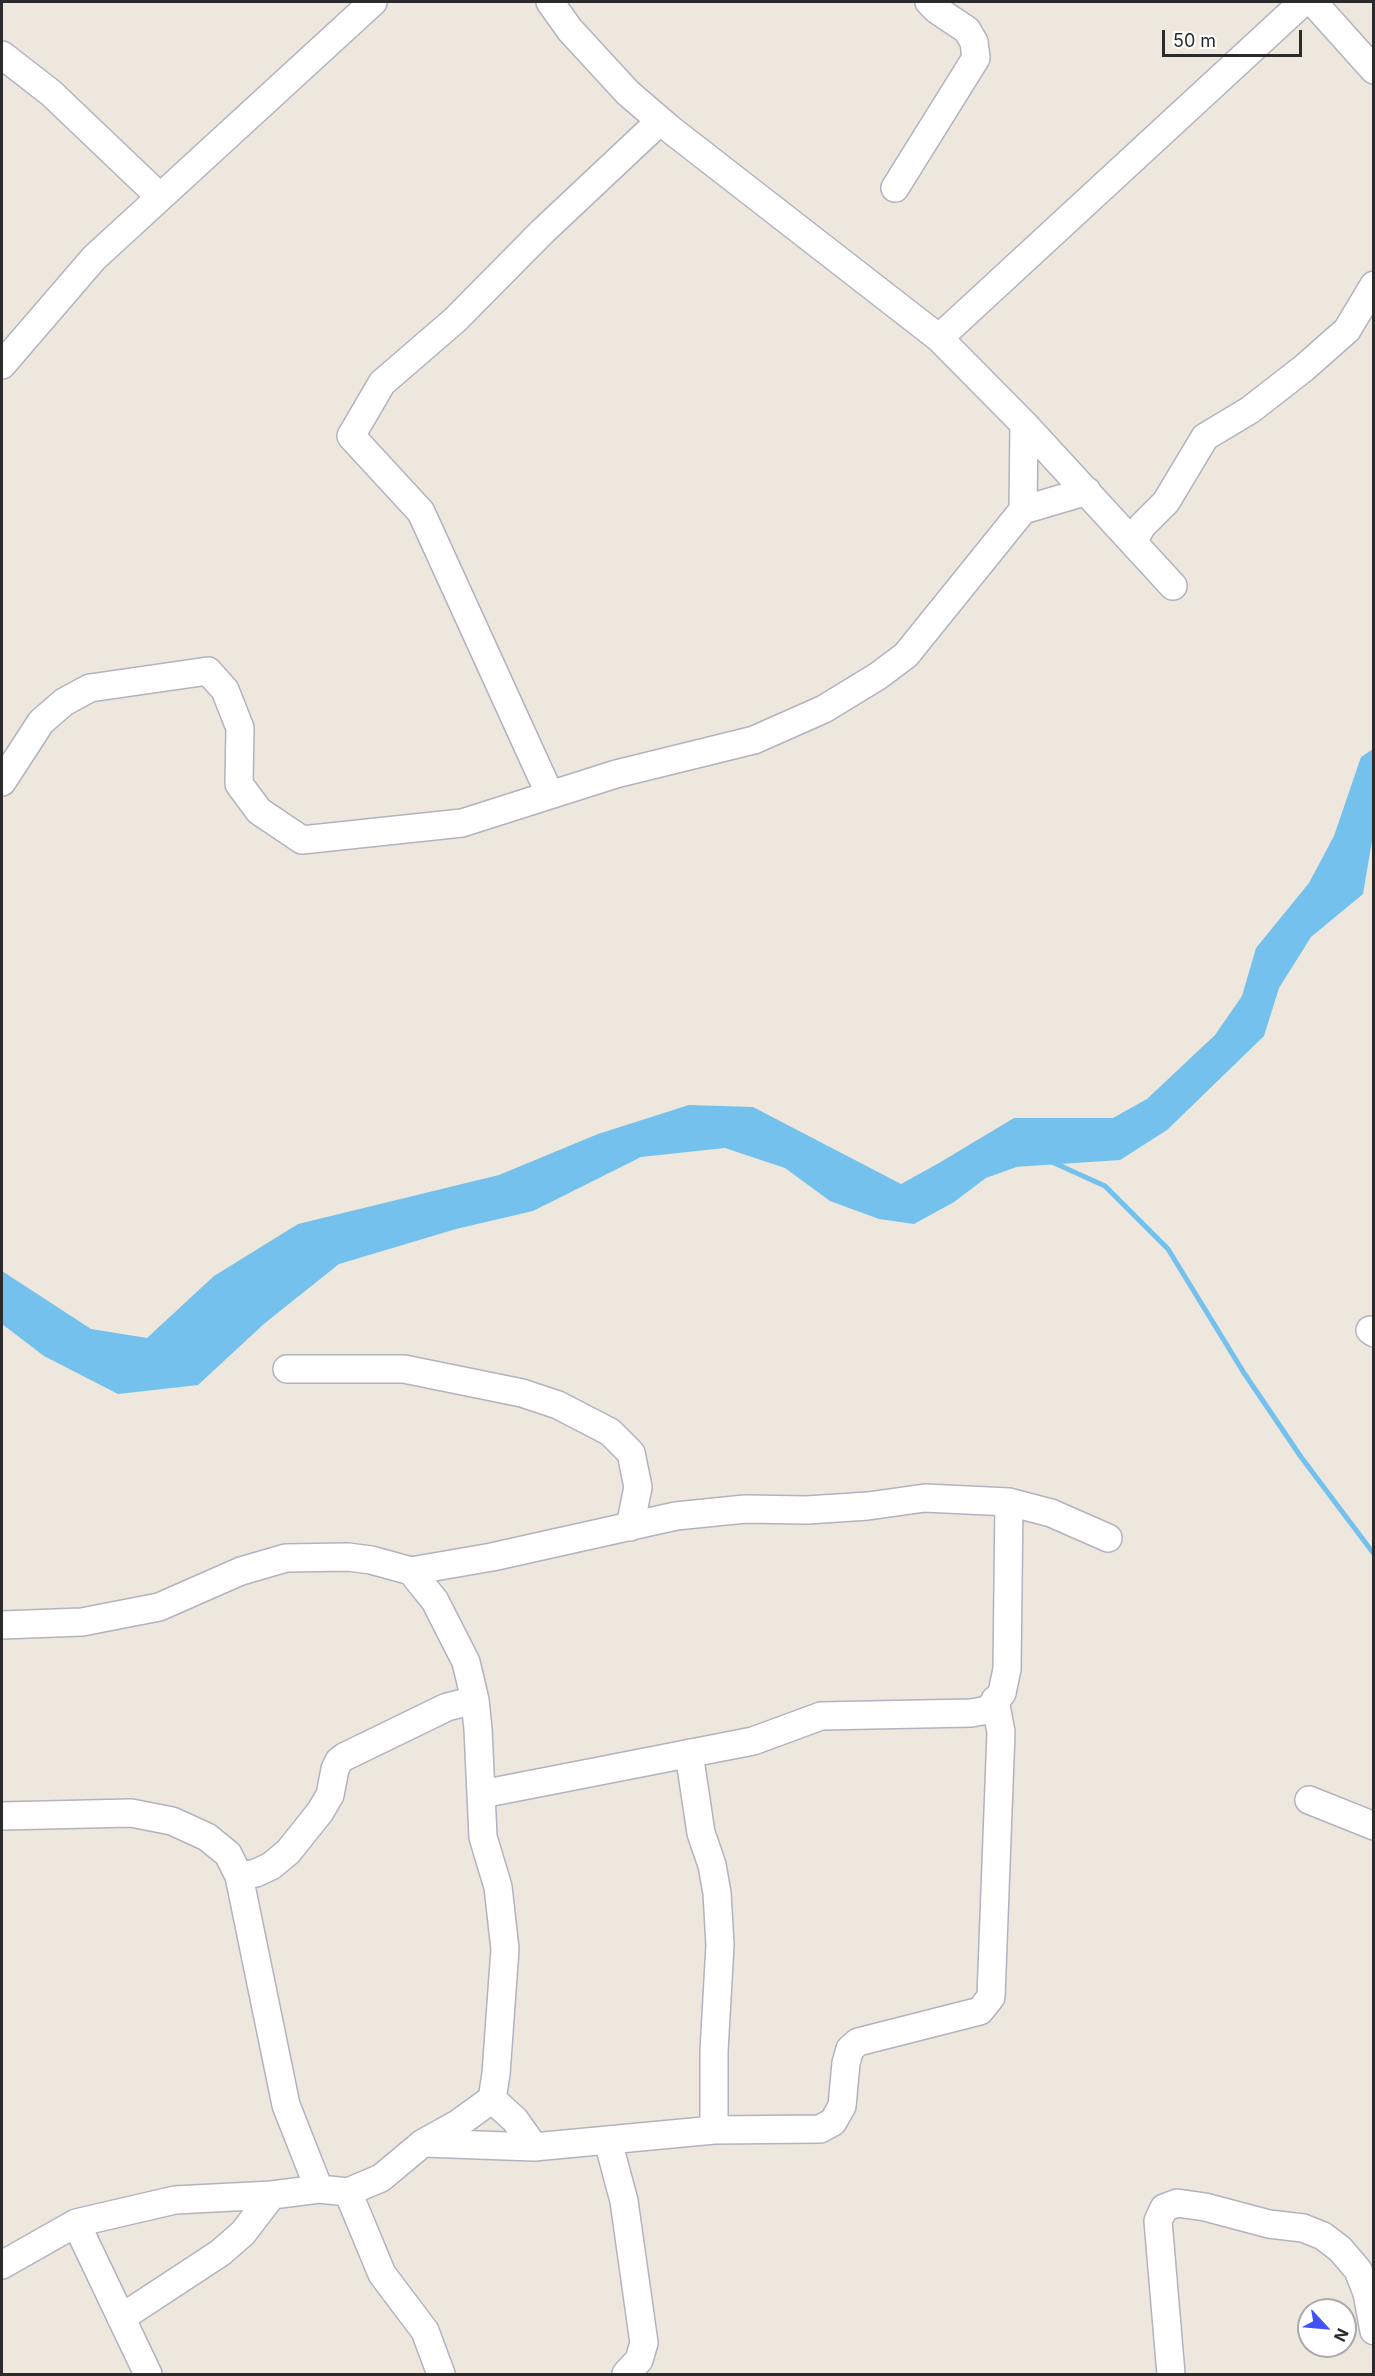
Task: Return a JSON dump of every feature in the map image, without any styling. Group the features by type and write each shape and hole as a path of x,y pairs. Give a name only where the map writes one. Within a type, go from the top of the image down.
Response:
{"street":[{"path":"2,365 94,258 373,2"},
{"path":"550,2 570,30 627,93 939,338 1024,424 1173,586"},
{"path":"895,188 976,58 974,42 967,30 929,2"},
{"path":"939,338 1303,2"},
{"path":"1313,2 1374,70"},
{"path":"2,56 51,93 159,196"},
{"path":"550,795 422,512 351,436 382,383 455,320 542,232 660,120"},
{"path":"1133,542 1142,526 1166,502 1205,437 1250,410 1304,368 1347,330 1374,285"},
{"path":"1023,510 1024,424"},
{"path":"2,782 41,722 90,688 208,671 225,690 240,728 239,784 259,811 302,840 462,823 616,774 754,740 824,708 878,676 906,654 1023,510 1087,491"},
{"path":"286,1369 404,1369 522,1393 558,1406 610,1432 631,1453 638,1487 630,1527"},
{"path":"2,1625 82,1622 159,1607 241,1571 286,1557 348,1557 371,1560 411,1571 492,1557 676,1516 745,1509 807,1510 868,1506 925,1498 1009,1502 1051,1513 1108,1538"},
{"path":"482,1794 753,1741 821,1716 971,1713 988,1710 1002,1693 1007,1669 1009,1502"},
{"path":"2,2265 76,2223 175,2200 272,2195 320,2189 348,2192 381,2178 423,2143 459,2123 492,2099 505,1948 498,1887 483,1837 475,1700 466,1662 435,1601 411,1571"},
{"path":"239,1876 256,1873 271,1866 288,1852 320,1812 330,1795 339,1761 344,1757 447,1707 475,1700"},
{"path":"423,2143 534,2147 714,2130 820,2129 834,2122 842,2106 846,2063 850,2049 858,2042 980,2011 991,1997 1001,1732 995,1700"},
{"path":"689,1753 701,1833 712,1865 717,1893 720,1946 714,2051 714,2130"},
{"path":"1309,1800 1374,1826"},
{"path":"2,1816 131,1813 172,1821 207,1837 228,1854 239,1876 286,2105 320,2189"},
{"path":"492,2099 515,2120 534,2147"},
{"path":"608,2141 624,2201 644,2343 639,2361 626,2374"},
{"path":"348,2192 382,2274 425,2331 441,2374"},
{"path":"121,2318 220,2253 243,2233 272,2195"},
{"path":"1171,2374 1158,2221 1164,2208 1177,2203 1205,2207 1269,2224 1303,2228 1323,2236 1340,2249 1358,2270 1367,2293 1374,2331"},
{"path":"76,2223 148,2374"}],"water":[{"path":"1373,749 1373,835 1363,894 1311,937 1279,988 1264,1036 1167,1130 1120,1160 999,1168 954,1202 914,1224 879,1219 830,1201 785,1168 725,1148 641,1157 533,1211 456,1229 339,1264 265,1323 198,1385 118,1394 44,1356 2,1324 2,1271 91,1329 147,1338 214,1276 298,1224 499,1175 598,1134 689,1105 753,1107 901,1184 1014,1118 1113,1118 1147,1099 1215,1035 1242,996 1256,948 1309,883 1334,836 1361,757"}],"waterway":[{"path":"1052,1162 1105,1186 1168,1249 1244,1373 1301,1457 1374,1554"},
{"path":"987,1175 1015,1165"}]}
